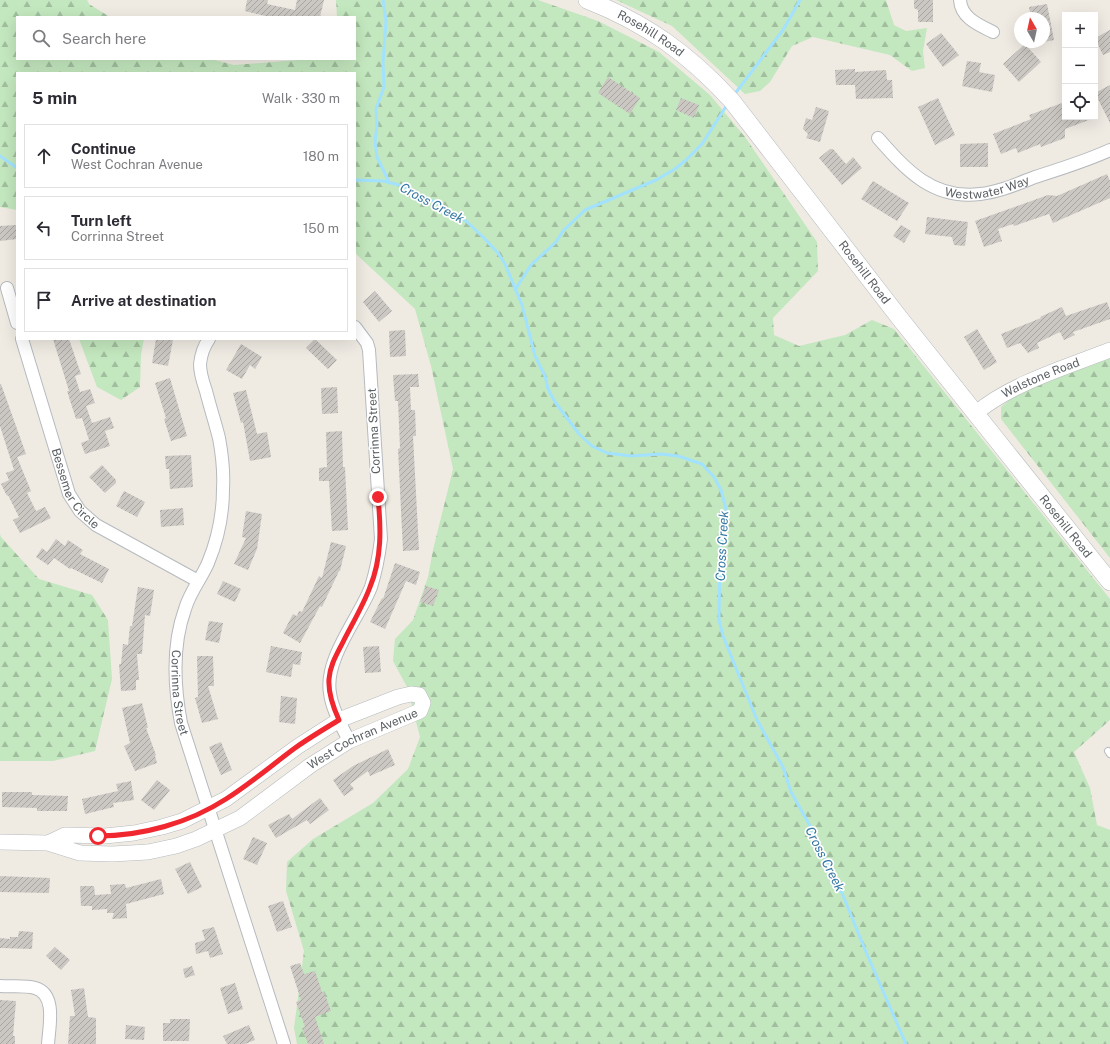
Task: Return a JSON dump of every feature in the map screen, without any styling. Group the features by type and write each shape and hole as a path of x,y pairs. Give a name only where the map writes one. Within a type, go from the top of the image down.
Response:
{"main road":[{"name":"Rosehill Road","path":"596,2 639,24 669,43 692,60 732,101 898,316 1110,582"}],"street":[{"path":"960,0 964,13 974,23 993,32"},
{"name":"Westwater Way","path":"878,138 901,165 922,181 952,194 979,194 998,191 1110,150"},
{"path":"6,288 16,320"},
{"name":"Corrinna Street","path":"349,741 333,706 329,678 332,665 370,587 378,560 381,539 369,350 367,343 356,328"},
{"name":"Bessemer Circle","path":"22,340 69,494 80,511 96,525 198,581"},
{"name":"Corrinna Street","path":"209,340 202,356 200,370 220,445 223,494 222,509 215,543 207,563 189,597 179,631 175,680 177,702 181,723 284,1044"},
{"name":"Walstone Road","path":"976,413 993,401 1024,384 1110,350"},
{"name":"West Cochran Avenue","path":"0,842 48,843 80,853 120,854 148,852 176,846 196,839 240,818 311,765 349,741 420,711 423,703 419,695 411,694 398,697 339,720 297,747 226,799 209,809 182,821 134,833 105,836 64,835 48,843"},
{"path":"0,986 34,988 41,991 46,996 49,1002 50,1010 48,1044"}],"green space":[{"path":"0,0 87,0 89,4 108,16 16,16 16,60 215,60 234,65 297,60 356,60 356,16 337,16 336,0 538,0 598,21 659,52 710,95 745,137 817,242 818,271 773,318 774,335 799,346 845,335 872,320 894,329 1110,599 1110,720 1074,752 1090,788 1097,825 1110,830 1110,1044 297,1044 294,1028 304,951 286,891 287,862 313,839 373,803 408,769 420,737 407,687 393,661 395,639 413,620 428,577 433,550 453,469 431,366 415,309 356,254 356,72 16,72 16,210 0,207"},
{"path":"616,0 886,0 894,25 906,31 927,28 923,51 925,68 912,71 890,55 813,37 792,46 770,82 760,91 745,94 672,26"},
{"path":"79,340 144,340 141,355 140,387 121,400 97,387"},
{"path":"1110,356 1110,558 1001,419 1001,407 1018,393"},
{"path":"0,534 1,537 39,579 92,595 108,620 112,679 95,751 53,761 0,761"}],"building":[{"path":"247,0 268,0 267,4 295,10 297,0 324,0 320,16 266,16 245,11"},
{"path":"914,0 933,0 933,22 918,22 918,10 914,8"},
{"path":"1047,4 1049,12 1030,12 1029,7"},
{"path":"1050,19 1054,40 1050,41"},
{"path":"1110,30 1110,52 1103,55 1098,44 1098,36"},
{"path":"941,33 959,55 943,67 926,44"},
{"path":"1021,48 1029,48 1041,62 1019,82 1003,64"},
{"path":"967,61 981,63 979,72 995,75 992,92 962,86"},
{"path":"855,69 855,72 886,70 887,80 892,80 893,98 856,99 855,85 836,85 835,70"},
{"path":"608,77 640,98 630,114 598,93"},
{"path":"1110,85 1110,123 1098,99 1098,91"},
{"path":"681,98 699,105 694,118 676,110"},
{"path":"938,98 955,135 935,145 918,107"},
{"path":"1062,103 1062,120 1089,120 1065,129 1065,138 1041,147 1040,144 1018,153 1016,148 1001,154 993,134 1031,119 1029,115"},
{"path":"816,107 829,111 820,142 806,138 808,134 803,129 806,118 812,120"},
{"path":"988,143 988,167 960,167 960,144"},
{"path":"830,149 833,149 846,164 853,157 862,168 842,185 819,158"},
{"path":"1107,174 1110,181 1110,198 1053,223 1049,214 1014,226 1013,224 998,229 1002,241 984,247 975,221 1048,195 1057,196"},
{"path":"873,181 909,203 897,221 861,199"},
{"path":"927,217 968,222 965,246 954,245 952,237 925,234"},
{"path":"16,225 16,239 0,241 0,226"},
{"path":"901,225 911,231 904,243 893,236"},
{"path":"375,291 392,311 379,322 363,302"},
{"path":"1107,302 1110,310 1110,319 1073,332 1075,335 1064,340 1060,332 1037,343 1039,348 1028,353 1020,343 1007,348 1001,334 1041,318 1040,317 1062,307 1066,316"},
{"path":"977,329 997,362 984,370 964,337"},
{"path":"405,330 406,356 390,357 389,331"},
{"path":"53,340 69,340 81,374 75,376 80,392 90,389 95,403 86,406 92,423 110,417 114,428 105,431 110,446 85,454 81,443 89,440 82,418 76,419 67,391 69,391"},
{"path":"156,340 173,340 168,366 152,363"},
{"path":"314,340 316,340 337,360 328,369 306,348"},
{"path":"241,344 262,357 255,369 250,365 242,379 226,370"},
{"path":"418,374 419,387 410,387 411,410 415,410 416,436 413,436 419,550 403,551 398,449 400,448 398,401 395,401 393,375"},
{"path":"170,378 187,436 171,441 164,419 166,418 155,383"},
{"path":"0,384 26,454 17,457 31,491 27,493 36,511 45,507 51,518 20,533 13,520 19,517 1,484 9,480 6,473 14,470 0,426"},
{"path":"337,387 338,413 322,414 321,388"},
{"path":"246,390 257,434 267,432 271,457 250,461 243,422 241,423 233,393"},
{"path":"342,431 348,530 332,531 329,481 319,481 319,468 327,467 326,432"},
{"path":"191,455 193,487 170,489 169,469 166,469 165,456"},
{"path":"102,465 116,480 116,483 105,493 89,477"},
{"path":"124,491 145,502 137,517 116,506"},
{"path":"183,508 184,525 161,527 160,510"},
{"path":"246,511 262,514 257,549 248,570 234,564 246,538 242,537"},
{"path":"56,539 65,546 68,540 83,550 80,554 109,569 102,583 71,568 70,569 54,558 48,565 36,557 42,548 47,552"},
{"path":"331,542 346,546 340,571 322,607 320,606 300,643 283,633 293,614 297,616 299,611 302,612 319,576 322,578"},
{"path":"395,563 420,572 416,585 406,581 385,629 370,622 382,598 383,599"},
{"path":"223,581 241,589 235,602 217,594"},
{"path":"426,586 439,590 433,606 420,602"},
{"path":"138,587 154,590 150,616 145,615 142,654 137,654 139,680 136,680 136,690 121,691 119,664 121,664 123,644 128,645 130,626 132,626"},
{"path":"209,621 223,623 219,643 205,640"},
{"path":"271,646 302,652 300,665 293,664 291,677 266,672"},
{"path":"379,646 381,672 365,673 363,647"},
{"path":"197,656 213,656 214,686 208,686 218,719 202,723 195,698 198,697"},
{"path":"281,696 297,698 295,724 279,722"},
{"path":"142,703 148,728 146,728 156,755 157,763 135,771 124,746 130,743 122,708"},
{"path":"221,742 232,770 221,775 209,747"},
{"path":"388,749 395,765 370,776 368,771 350,784 354,789 344,796 333,780 353,766"},
{"path":"157,780 170,790 154,810 141,800"},
{"path":"131,781 134,800 113,803 114,807 85,814 82,799 118,791 116,784"},
{"path":"2,792 32,792 32,795 68,796 67,811 37,811 37,808 2,807"},
{"path":"320,798 329,810 310,824 307,820 276,838 268,825 289,814 292,819"},
{"path":"253,837 267,843 257,865 243,859"},
{"path":"190,862 202,887 188,894 175,869"},
{"path":"0,876 50,878 49,893 0,892"},
{"path":"161,879 164,894 126,904 127,918 112,919 114,913 107,913 107,909 92,910 92,906 81,906 80,886 94,886 95,895 111,894 110,885 125,884 126,888"},
{"path":"283,901 292,927 277,932 268,906"},
{"path":"214,927 223,954 210,958 208,951 196,954 195,943 205,940 202,930"},
{"path":"19,931 33,932 32,949 0,948 0,938 10,939 10,937 18,937"},
{"path":"55,947 70,960 61,970 46,956"},
{"path":"300,963 304,974 315,971 322,992 324,992 331,1011 315,1017 324,1044 308,1044 302,1028 305,1027 296,1002 301,1000 290,966"},
{"path":"192,966 195,975 185,978 183,969"},
{"path":"235,983 243,1009 228,1014 220,988"},
{"path":"84,988 88,1017 96,1018 96,1044 68,1044 70,1016 75,1016 71,990"},
{"path":"0,1000 16,1001 13,1036 15,1036 15,1044 0,1044"},
{"path":"170,1019 190,1019 189,1041 163,1041 163,1023 170,1023"},
{"path":"126,1025 145,1027 144,1040 125,1039"},
{"path":"249,1025 255,1040 245,1044 227,1044 223,1036"}],"waterway":[{"path":"383,0 386,21 383,63 384,87 376,109 377,125 375,142 377,157 389,182"},
{"path":"734,95 783,30 800,0"},
{"path":"515,290 531,265 556,242 563,231 585,210 656,180 675,169 685,161 702,144 727,105"},
{"name":"Cross Creek","path":"0,156 16,167"},
{"name":"Cross Creek","path":"356,180 383,181 399,185 433,201 466,221 498,253 505,264 522,305 535,356 545,376 548,389 555,402 579,434 592,446 607,453 631,456 661,454 678,456 702,464 714,477 721,490 726,509 725,528 720,548 719,620 723,636 757,720 783,767 791,792 809,824 820,850 835,876 906,1044"}],"route":[{"path":"98,836 134,833 162,827 182,821 209,809 226,799 314,735 339,720 333,706 329,678 335,658 358,613 375,574 381,539 378,497"}]}
